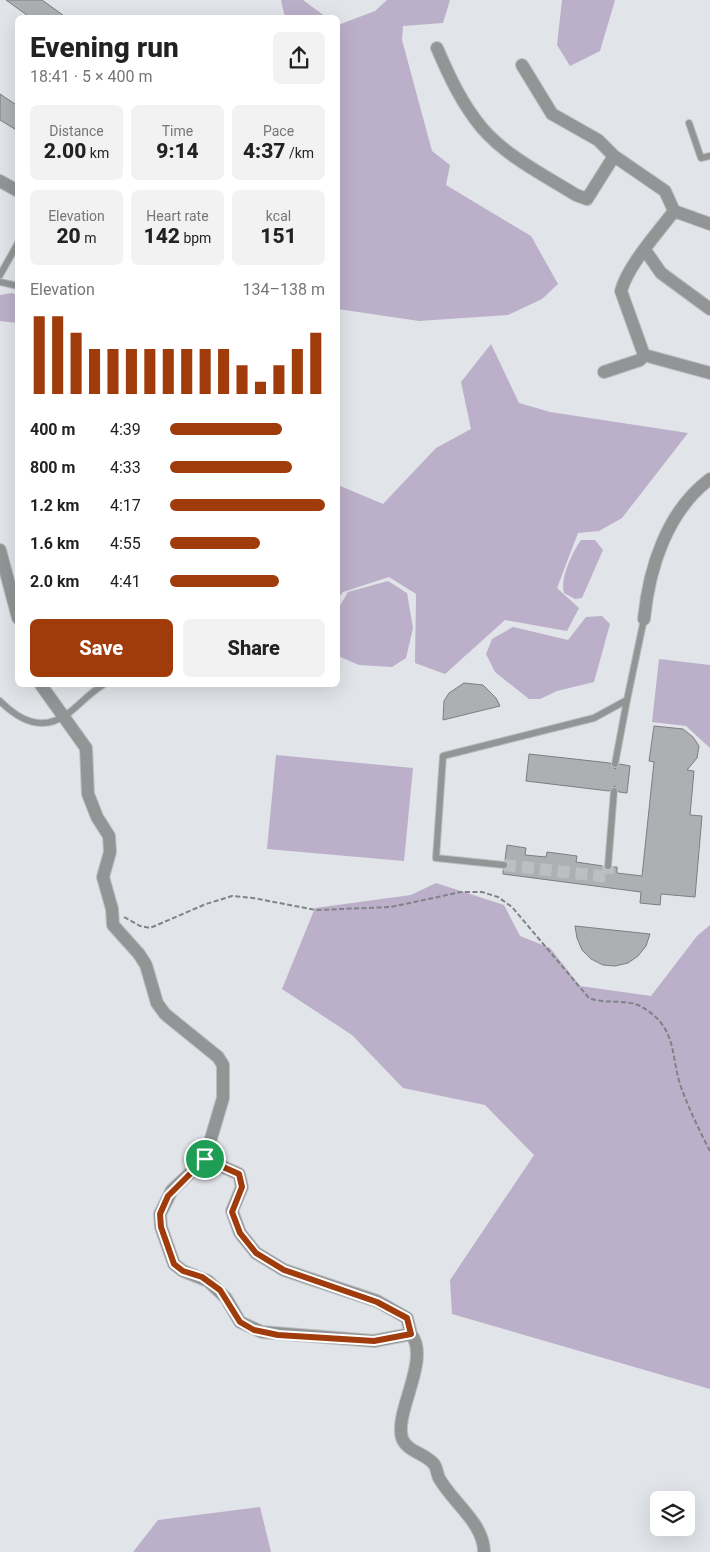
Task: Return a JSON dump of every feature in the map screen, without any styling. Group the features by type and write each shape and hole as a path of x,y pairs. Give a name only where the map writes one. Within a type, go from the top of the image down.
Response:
{"street":[{"path":"437,48 455,89 483,128 516,158 576,195 587,199 614,156"},
{"path":"522,65 552,114 598,140 614,156 665,192 674,211 710,224"},
{"path":"0,181 15,189"},
{"path":"644,355 621,291 623,283 674,211"},
{"path":"645,250 661,273 710,309"},
{"path":"604,372 640,360 644,355"},
{"path":"644,355 710,372"},
{"path":"644,619 647,587 672,522 701,486 710,479"},
{"path":"0,550 15,607"},
{"path":"43,687 86,748 88,794 97,817 109,836 110,852 102,877 112,909 113,925 139,954 146,966 157,1003 165,1014 218,1057 223,1065 223,1098 205,1159 168,1196 160,1214 161,1227 174,1264 183,1271 202,1277 220,1290 240,1322 254,1330 278,1335 374,1341 411,1334"},
{"path":"205,1159 239,1174 242,1187 232,1212 240,1233 256,1253 284,1270 377,1302 407,1318 411,1334 414,1338 416,1367 403,1420 402,1437 408,1447 434,1465 439,1478 477,1528 484,1552"}],"lane":[{"path":"689,123 701,158 710,156"},
{"path":"0,274 15,248"},
{"path":"0,282 15,285"},
{"path":"616,764 644,619"},
{"path":"0,701 14,715 30,722 51,723 65,716 101,687"},
{"path":"504,865 436,858 443,756 594,718 627,700"},
{"path":"608,866 614,791"}],"path":[{"path":"112,909 140,926 150,928 206,904 232,896 316,910 391,907 468,891 498,897 512,907 584,994 600,1001 629,1003 641,1006 663,1027 672,1042 680,1084 687,1103 710,1151"}],"shaded area":[{"path":"303,0 323,15 284,15 281,1"},
{"path":"387,0 450,0 443,23 403,26 402,40 432,151 450,165 446,185 531,236 558,284 542,299 508,315 419,321 340,309 340,24 375,11"},
{"path":"562,0 615,0 600,51 570,66 557,45"},
{"path":"15,294 15,323 0,321 0,295"},
{"path":"491,344 519,403 550,412 688,433 622,518 599,531 578,533 557,588 579,608 567,631 505,620 445,674 415,663 416,594 389,577 343,592 340,596 340,486 383,504 436,448 471,429 461,382"},
{"path":"581,540 595,540 603,550 582,598 575,599 564,593 563,587 565,573"},
{"path":"388,581 407,593 413,628 406,658 392,667 359,665 340,657 340,606 348,592"},
{"path":"602,616 610,624 594,682 557,691 540,699 529,699 495,672 486,654 492,639 513,627 568,640 586,617"},
{"path":"659,659 710,665 710,748 686,726 652,722"},
{"path":"276,755 413,768 404,861 267,849"},
{"path":"436,883 504,905 520,936 550,948 580,986 651,996 697,936 710,925 710,1389 452,1314 450,1280 534,1155 485,1105 403,1088 352,1035 282,989 315,908 411,895"},
{"path":"260,1507 271,1552 133,1552 158,1520"}],"building":[{"path":"6,0 42,0 63,15 27,15"},
{"path":"0,94 15,104 15,129 0,120"},
{"path":"464,683 483,685 496,698 500,706 443,720 444,701 449,693"},
{"path":"654,726 683,729 693,737 699,746 697,758 687,770 694,771 690,815 702,816 695,897 661,894 660,905 640,903 641,892 503,874 503,870 509,866 505,860 507,845 526,848 525,855 546,857 547,852 577,856 576,862 603,866 607,871 617,867 617,873 642,876 654,762 649,761"},
{"path":"529,754 610,763 615,769 620,764 630,766 627,793 619,792 615,786 609,791 526,781"},
{"path":"575,926 650,934 646,946 638,956 628,963 615,966 603,965 591,959 582,950"}],"tunnel":[{"path":"504,865 608,877 608,866"}],"route":[{"path":"205,1159 239,1174 242,1187 232,1212 240,1233 256,1253 284,1270 377,1302 407,1318 411,1334 374,1341 278,1335 254,1330 240,1322 220,1290 197,1274 183,1271 174,1264 161,1227 160,1214 168,1196 205,1159"}]}
